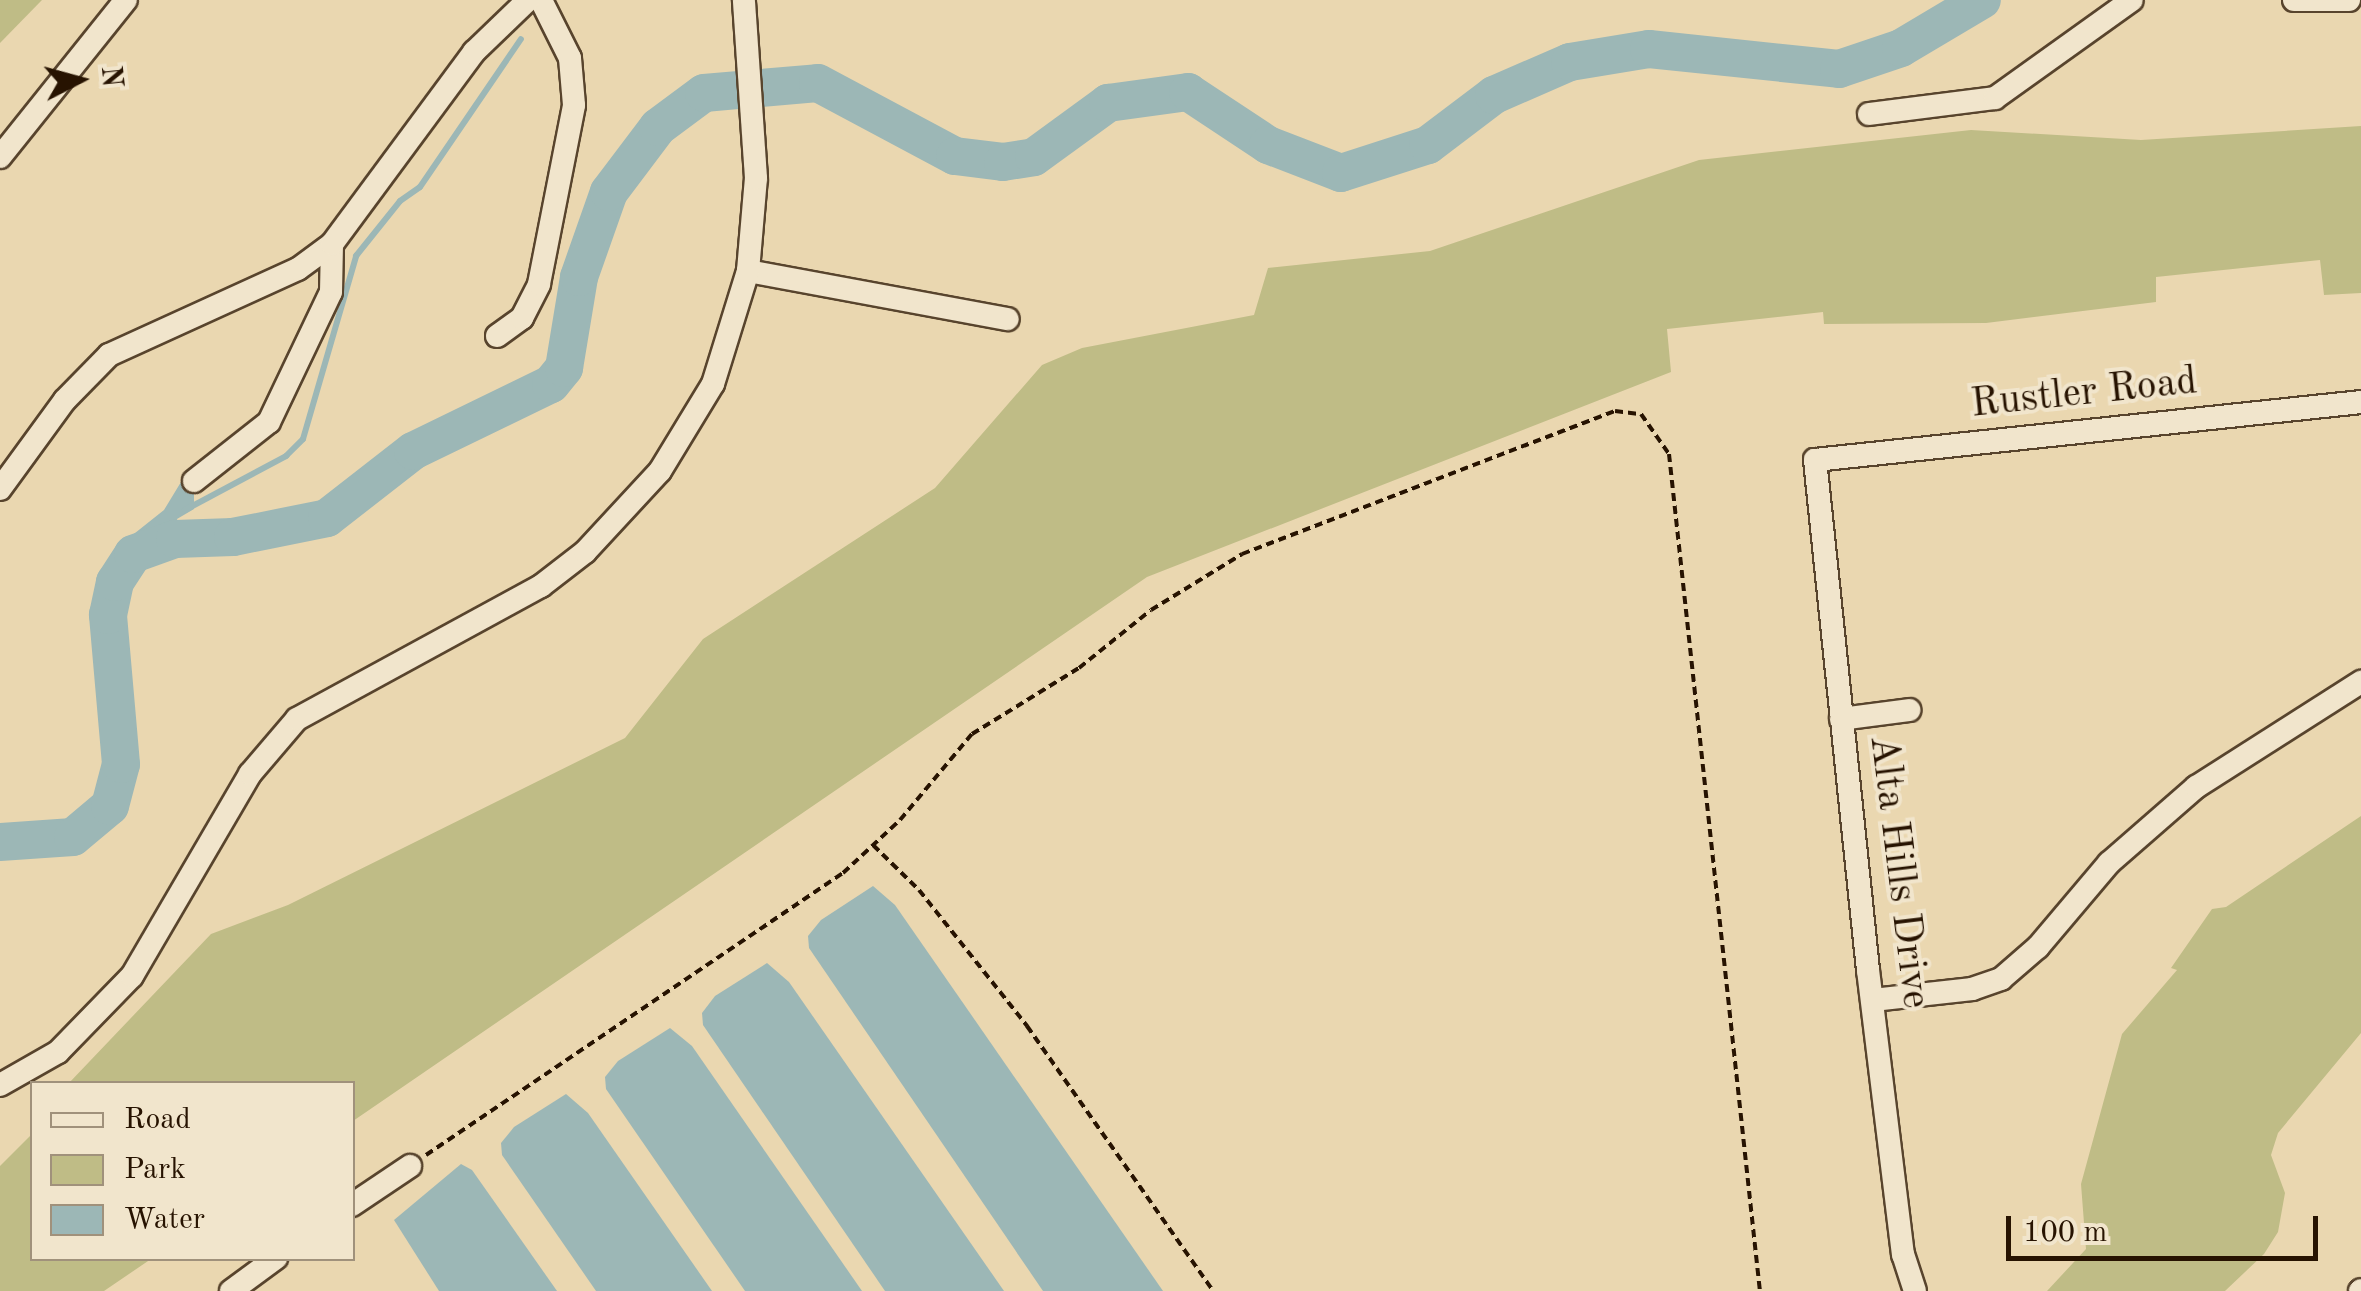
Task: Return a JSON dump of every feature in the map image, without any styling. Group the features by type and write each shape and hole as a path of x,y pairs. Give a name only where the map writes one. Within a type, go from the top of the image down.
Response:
{"street":[{"path":"0,157 126,0"},
{"path":"0,490 64,400 109,355 298,269 332,244 474,52 528,0"},
{"path":"497,336 522,318 539,284 574,106 570,58 541,0"},
{"path":"0,1086 58,1052 132,976 250,774 297,719 541,586 626,512 692,424 713,384 748,270 755,124 744,0"},
{"path":"1869,114 1995,98 2132,0"},
{"path":"2294,0 2349,0"},
{"path":"194,480 269,422 332,292 332,244"},
{"path":"748,270 1008,319"},
{"name":"Rustler Road","path":"1815,460 2361,402"},
{"name":"Alta Hills Drive","path":"1815,460 1903,1255 1916,1291"},
{"path":"1874,1000 1972,989 2001,978 2038,947 2109,863 2196,787 2361,682"},
{"path":"1841,718 1909,710"},
{"path":"355,1204 410,1166"},
{"path":"231,1291 272,1261"}],"path":[{"path":"410,1166 843,874 972,734 1242,554 1615,411 1641,414 1669,454 1760,1291"},
{"path":"873,845 918,890 1028,1026 1213,1291"}],"green space":[{"path":"0,0 42,0 0,43"},
{"path":"2361,126 2361,293 2324,295 2320,260 2156,277 2156,302 1986,323 1824,324 1823,312 1667,329 1671,372 1147,577 355,1120 355,1081 71,1081 211,934 288,905 625,738 703,639 935,488 1042,365 1082,348 1254,315 1268,268 1430,251 1699,160 1971,130 2141,140"},
{"path":"2361,816 2361,1033 2278,1133 2271,1155 2285,1193 2278,1232 2264,1254 2225,1291 2047,1291 2086,1249 2081,1184 2122,1034 2177,970 2171,968 2212,909 2226,907"},
{"path":"30,1136 30,1261 148,1261 104,1291 0,1291 0,1166"}],"water":[{"path":"181,482 194,493 194,509 177,519 172,559 137,567 115,582 125,541 164,510"},
{"path":"873,886 895,905 1163,1291 1043,1291 809,948 808,936 821,920"},
{"path":"767,963 789,982 1004,1291 885,1291 703,1025 702,1013 715,996"},
{"path":"670,1028 692,1046 862,1291 745,1291 606,1089 605,1077 618,1061"},
{"path":"566,1094 588,1113 712,1291 596,1291 502,1155 501,1143 514,1127"},
{"path":"461,1164 472,1170 557,1291 439,1291 394,1220"}],"waterway":[{"path":"0,842 73,837 110,806 121,764 108,615 115,582 133,554 175,539 233,537 327,518 413,451 551,384 564,368 579,277 609,192 658,127 704,93 818,83 955,156 1003,162 1034,157 1108,103 1188,92 1268,145 1341,173 1428,145 1494,95 1570,62 1649,49 1839,69 1901,48 1982,0"},
{"path":"185,510 286,456 303,439 356,256 400,201 420,187 521,39"}]}
